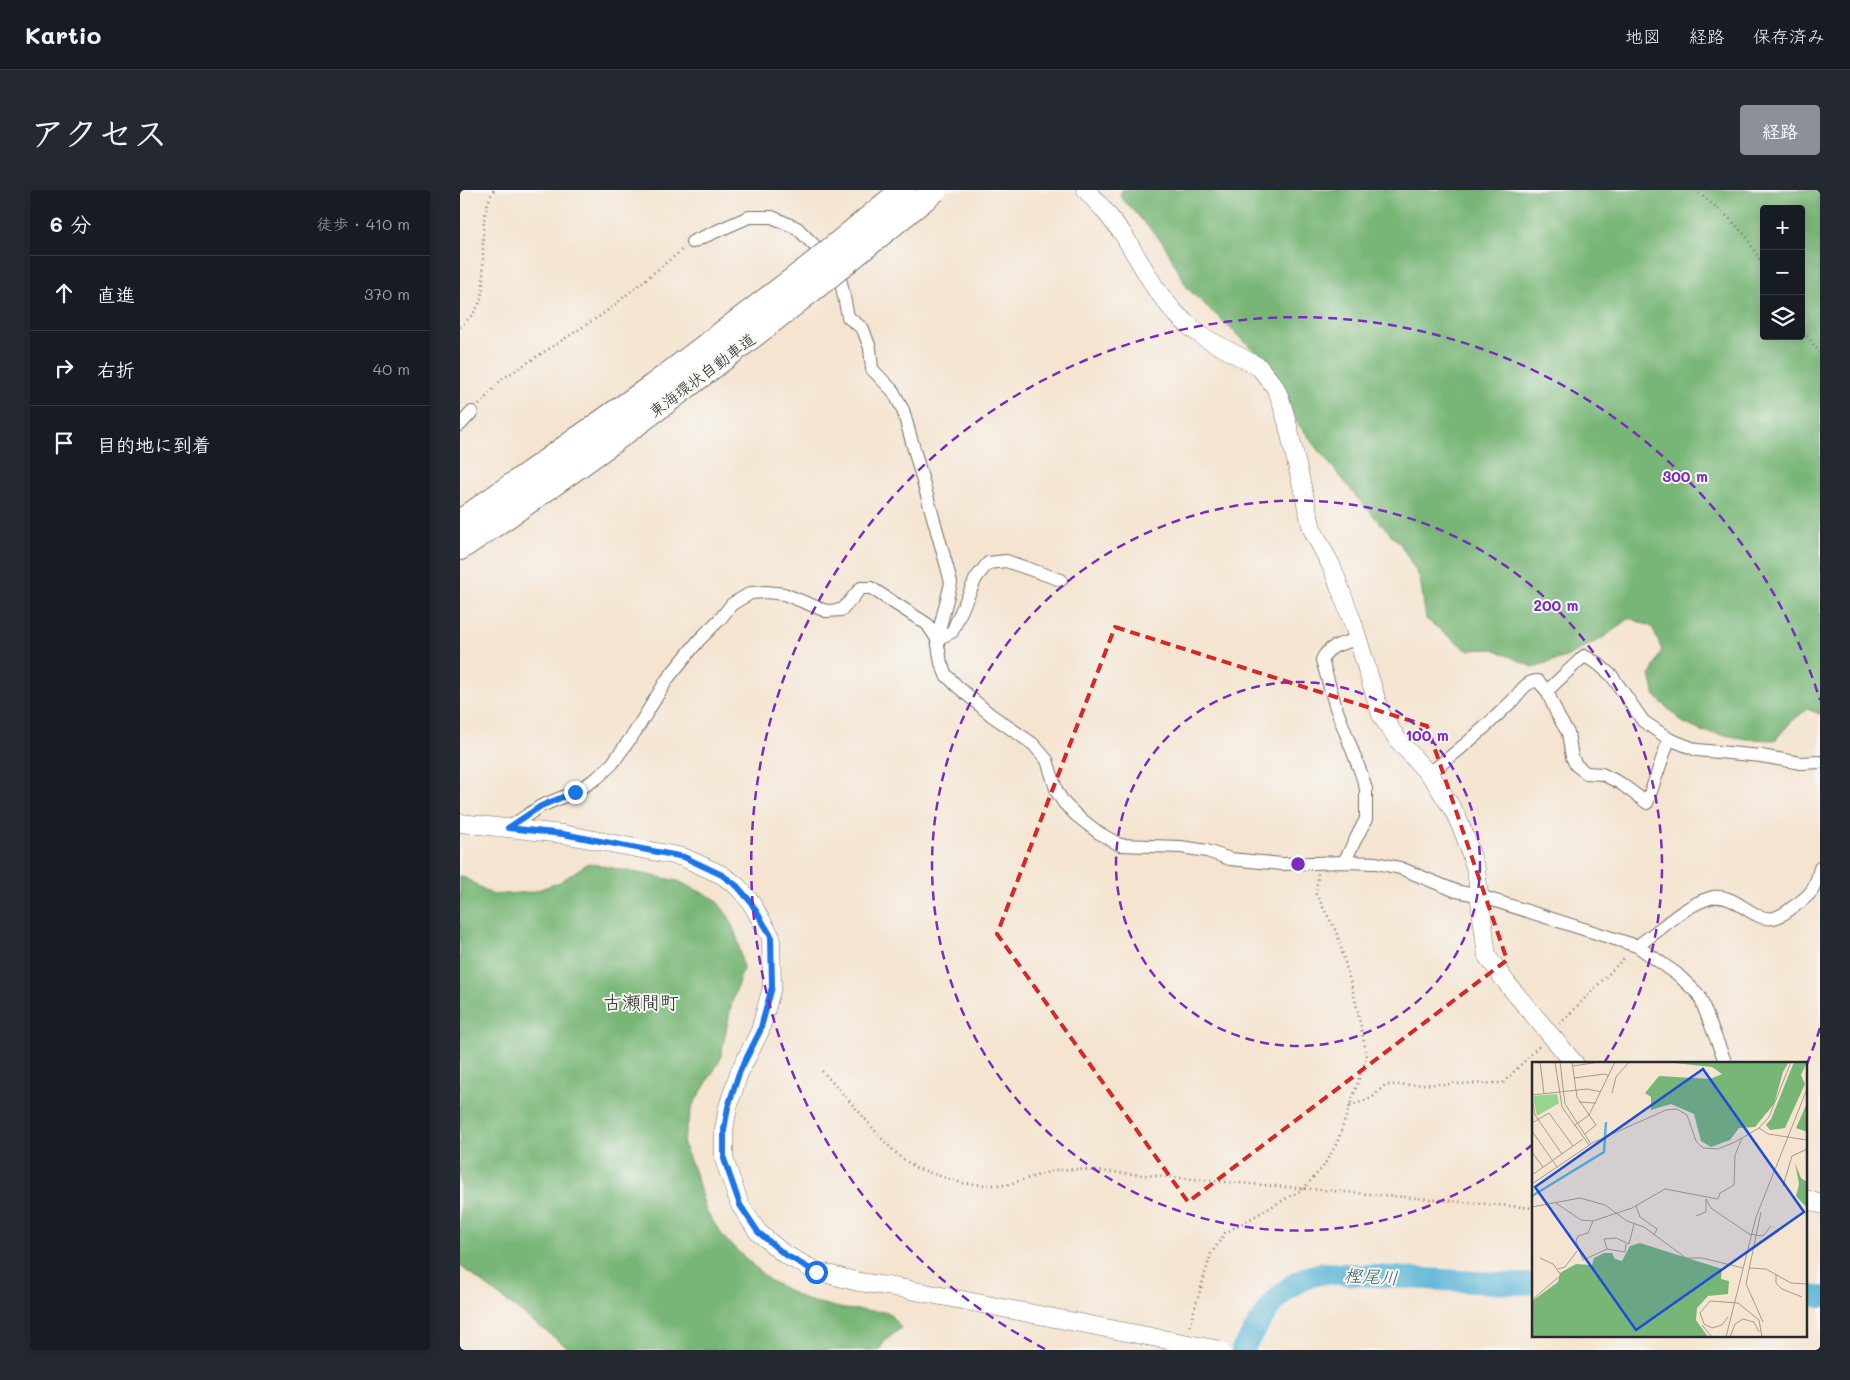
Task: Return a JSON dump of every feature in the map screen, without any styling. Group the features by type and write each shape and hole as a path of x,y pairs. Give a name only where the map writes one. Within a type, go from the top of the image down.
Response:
{"highway":[{"path":"813,268 879,190"},
{"name":"東海環状自動車道","path":"460,548 738,349 813,268 903,190"},
{"name":"東海環状自動車道","path":"460,522 653,386 813,268 935,190"}],"street":[{"path":"1086,190 1123,234 1156,290 1174,312 1205,338 1259,367 1275,388 1287,422 1312,529 1332,567 1359,639 1381,715 1398,740 1428,774 1455,813 1465,836 1476,870 1487,956 1504,980 1573,1062"},
{"path":"692,242 749,217 772,217 797,228 818,250 841,282 848,318 863,329 870,348 872,369 893,391 903,410 947,567 951,584 937,639 941,663 946,675 991,715 1033,744 1047,760 1057,792 1064,803 1077,816 1099,833 1120,845 1181,847 1207,851 1230,859 1282,864 1319,862 1376,863 1400,868 1456,891 1480,896 1636,946 1677,974 1699,995 1725,1062"},
{"path":"460,425 472,412"},
{"path":"937,639 952,632 976,578 988,563 1006,561 1061,580"},
{"path":"508,828 541,806 582,788 612,764 635,732 668,678 686,655 732,604 752,593 784,594 826,611 842,610 860,588 872,588 927,624 937,639"},
{"path":"1344,862 1366,819 1366,790 1336,708 1322,660 1326,652 1334,646 1359,639"},
{"path":"1547,691 1584,656 1597,663 1612,676 1643,721 1669,739 1697,750 1761,756 1801,763 1820,762"},
{"path":"1428,774 1460,750 1531,681 1538,681 1547,691 1568,733 1572,757 1576,765 1586,773 1602,774 1620,783 1647,803 1669,739"},
{"path":"460,823 563,834 684,857 722,875 737,886 750,901 771,936 772,987 760,1031 739,1073 728,1107 724,1130 724,1159 740,1205 758,1232 784,1254 816,1272 859,1282 900,1288 1220,1350"},
{"path":"1636,946 1697,903 1712,897 1726,897 1760,916 1775,918 1789,910 1813,891 1820,868"},
{"path":"1808,1200 1820,1204"}],"path":[{"path":"460,328 471,317 481,299 484,216 489,198 494,190"},
{"path":"1695,190 1728,217 1746,236 1760,260"},
{"path":"472,412 502,379 603,314 692,242"},
{"path":"1805,333 1820,353"},
{"path":"1188,1332 1211,1254 1225,1233 1303,1189 1322,1167 1337,1143 1367,1056 1353,990 1337,933 1316,894 1319,862"},
{"path":"1350,1106 1372,1098 1385,1085 1503,1082 1636,946"},
{"path":"822,1071 899,1156 916,1168 954,1181 986,1185 1006,1185 1056,1170 1074,1169 1085,1172 1532,1208"}],"highlighted area":[{"path":"1115,627 1427,726 1507,960 1188,1202 997,934"}],"green space":[{"path":"1122,190 1820,190 1820,714 1807,709 1791,722 1775,740 1747,739 1701,731 1682,722 1655,696 1650,675 1662,650 1652,627 1630,618 1604,637 1566,657 1533,667 1493,649 1467,650 1426,619 1420,578 1401,545 1359,500 1295,420 1280,384 1259,355 1188,289 1164,244 1120,196"},
{"path":"588,863 678,881 715,899 729,917 738,941 743,969 732,1002 720,1060 692,1107 683,1142 696,1176 706,1211 725,1239 769,1280 806,1300 844,1309 888,1312 901,1328 885,1341 879,1350 571,1350 460,1266 460,875 493,895 532,892 560,882"}],"waterway":[{"name":"樫尾川","path":"1242,1350 1275,1301 1285,1291 1309,1277 1325,1273 1532,1284"},
{"name":"樫尾川","path":"1808,1294 1820,1297"}],"district":[{"name":"古瀬間町","path":"641,1002"}],"route":[{"path":"575,792 541,806 508,828 563,834 684,857 722,875 737,886 750,901 771,936 772,987 760,1031 739,1073 728,1107 724,1130 724,1159 740,1205 758,1232 784,1254 816,1272"}]}
